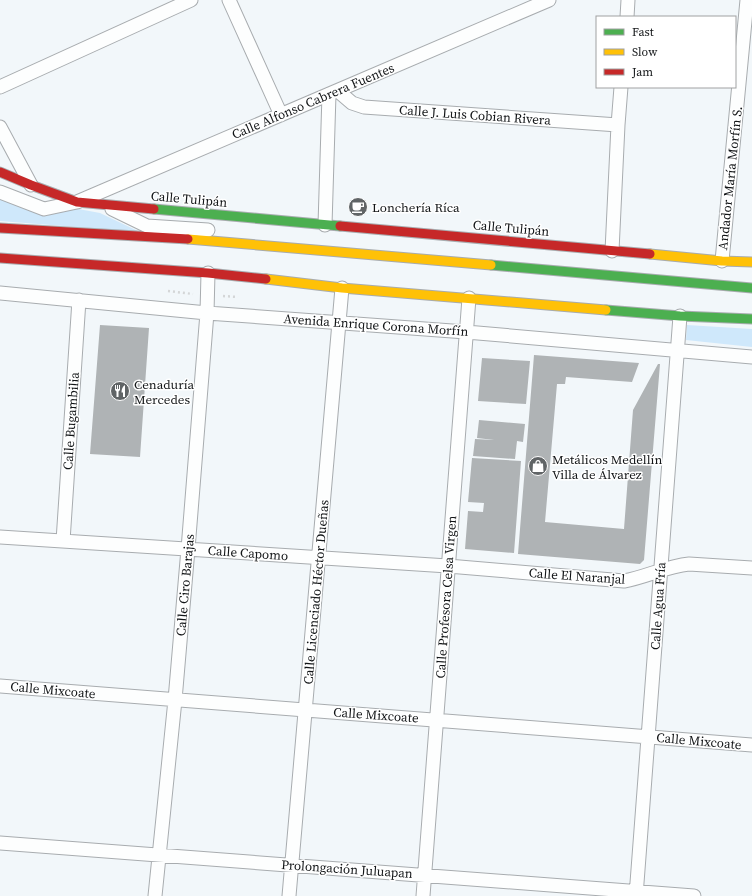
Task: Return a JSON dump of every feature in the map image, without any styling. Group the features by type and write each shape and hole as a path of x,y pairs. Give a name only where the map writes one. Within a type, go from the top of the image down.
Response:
{"main road":[{"name":"Calle Tulipán","path":"0,172 77,202 612,251 752,262"},
{"path":"0,228 213,241 752,288"},
{"path":"0,258 208,273 342,288 680,316 752,320"}],"street":[{"path":"0,87 191,0"},
{"path":"229,0 281,115"},
{"name":"Calle Alfonso Cabrera Fuentes","path":"0,192 44,209 77,202 549,0"},
{"path":"627,16 628,0"},
{"name":"Andador María Morfín S.","path":"722,260 747,0"},
{"path":"612,251 621,88"},
{"path":"325,224 333,93"},
{"name":"Calle J. Luis Cobian Rivera","path":"333,93 352,103 364,107 618,124"},
{"path":"0,127 31,185"},
{"path":"101,204 147,226 262,235 291,248"},
{"name":"Calle Ciro Barajas","path":"155,896 175,700 188,549 207,313 208,273"},
{"name":"Calle Licenciado Héctor Dueñas","path":"289,896 342,288"},
{"name":"Avenida Enrique Corona Morfín","path":"0,293 207,313 466,332 752,357"},
{"name":"Calle Profesora Celsa Virgen","path":"423,896 469,298"},
{"name":"Calle Bugambilia","path":"62,541 79,300"},
{"name":"Calle Agua Fría","path":"636,894 680,316"},
{"name":"Calle Capomo","path":"0,537 448,566"},
{"name":"Calle El Naranjal","path":"448,566 624,581 638,578 660,570 689,564 752,568"},
{"name":"Calle Mixcoate","path":"0,686 752,745"},
{"name":"Prolongación Juluapan","path":"0,843 425,875 636,894 694,896"}],"shaded area":[{"path":"0,199 46,216 73,208 100,213 140,232 0,221"},
{"path":"687,325 752,329 752,347 686,340"}],"building":[{"name":"Cenaduría Mercedes","path":"100,325 149,328 140,457 90,454"},
{"name":"Metálicos Medellín Villa de Álvarez","path":"534,355 639,363 632,382 566,377 565,384 557,384 545,522 624,529 633,410 658,364 660,364 644,560 640,564 518,554"},
{"path":"482,358 530,361 526,404 478,401"},
{"path":"479,420 525,424 523,442 517,441 515,459 473,456 475,439 494,440 477,438"},
{"path":"472,458 521,461 514,553 465,549 468,511 483,512 484,503 468,502"}],"traffic: fast":[{"path":"154,209 340,226"},
{"path":"491,265 752,288"},
{"path":"606,310 680,316 752,319"}],"traffic: slow":[{"path":"188,239 491,265"},
{"path":"650,254 722,261 752,262"},
{"path":"266,279 342,288 606,310"}],"traffic: jam":[{"path":"0,172 77,202 154,209"},
{"path":"340,226 650,254"},
{"path":"0,228 188,239"},
{"path":"0,258 208,273 266,279"}],"place":[{"name":"Lonchería Ríca","path":"358,207"},
{"name":"Cenaduría Mercedes","path":"120,391"},
{"name":"Metálicos Medellín Villa de Álvarez","path":"538,466"}]}
